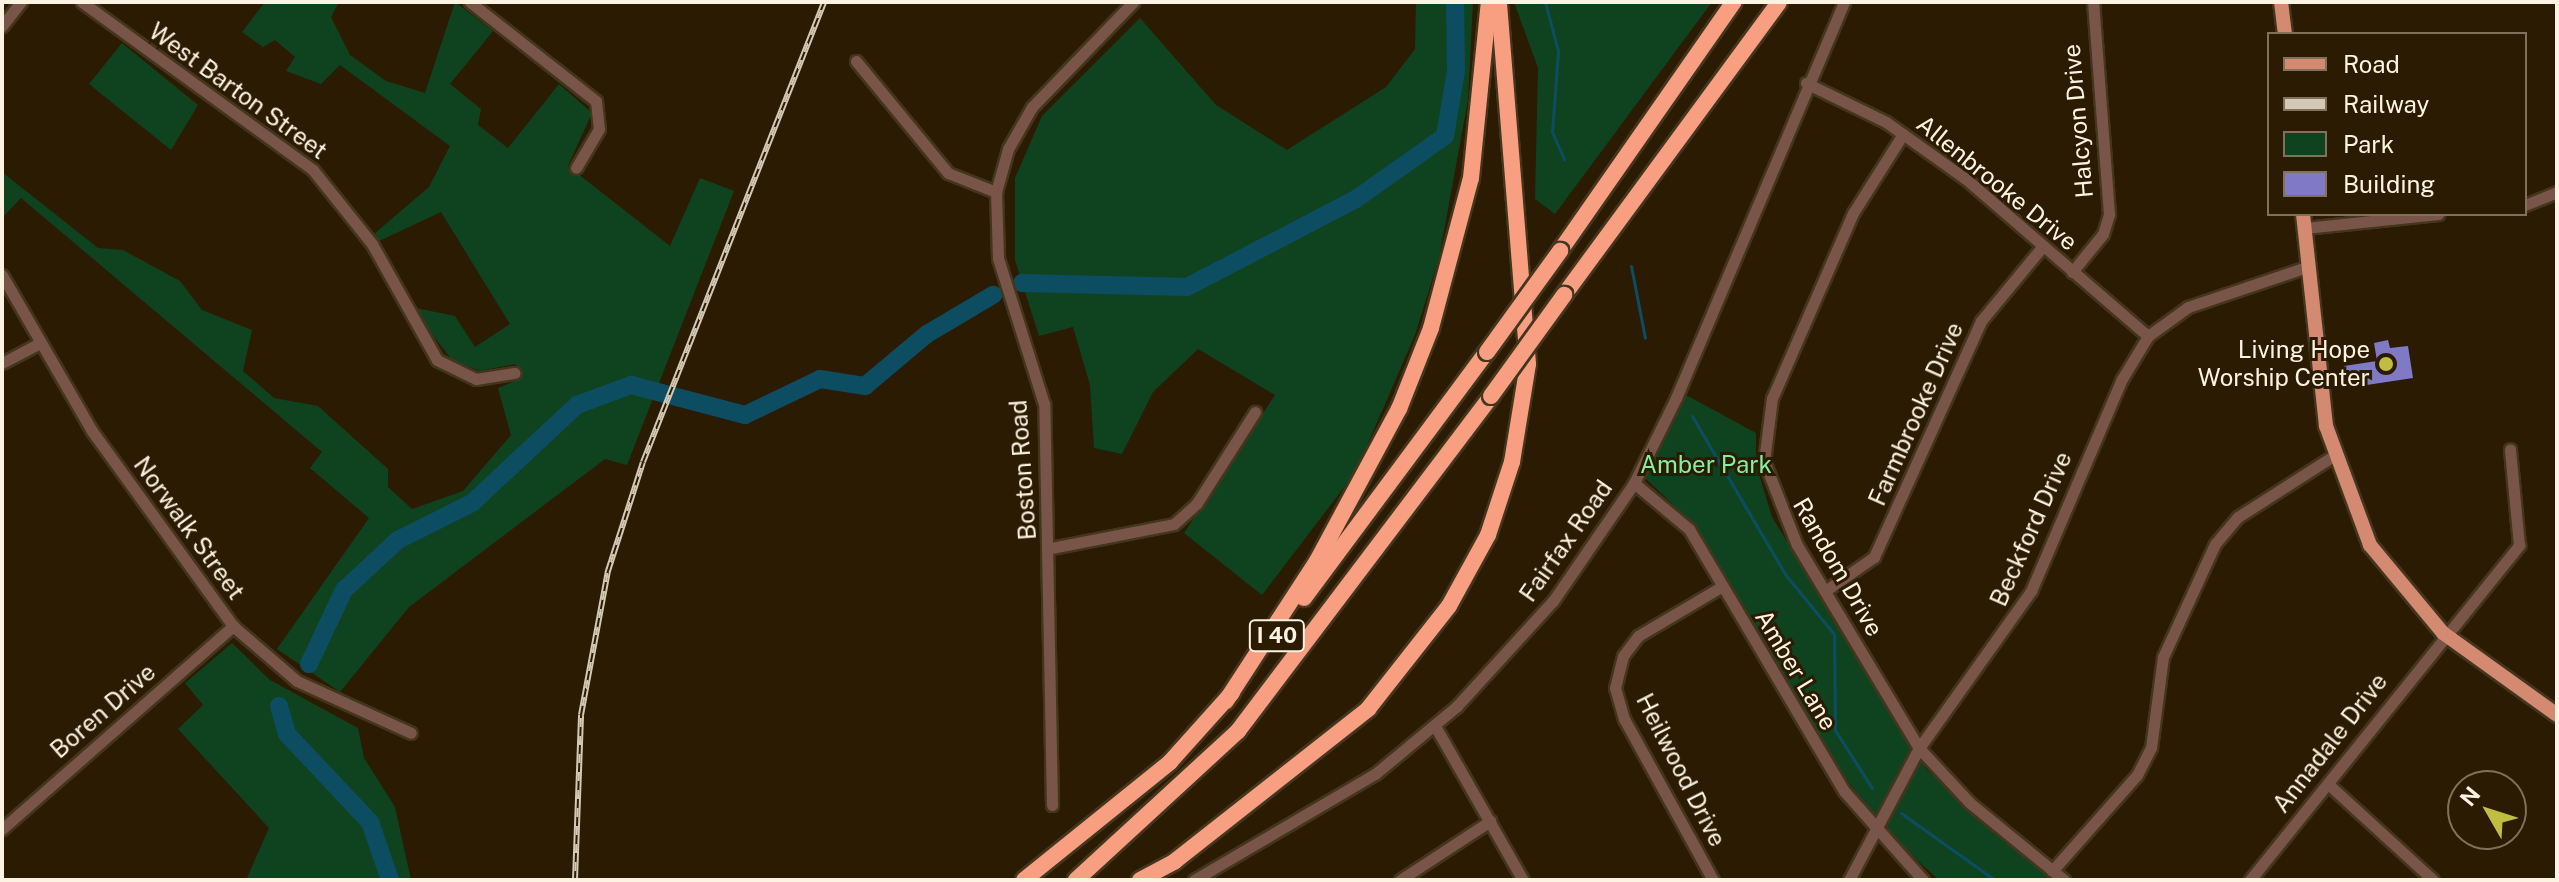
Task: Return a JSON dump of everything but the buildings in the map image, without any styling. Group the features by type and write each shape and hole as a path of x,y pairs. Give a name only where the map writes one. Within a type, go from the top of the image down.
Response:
{"highway":[{"path":"1226,701 1317,561 1399,409 1431,328 1471,178 1489,2"},
{"path":"1140,880 1175,861 1368,709 1441,619 1488,535 1512,462 1528,364 1499,2"},
{"name":"I 40","path":"1024,880 1138,791 1226,701 1487,352 1734,2"},
{"name":"I 40","path":"1076,880 1238,731 1491,396 1779,2"}],"main road":[{"path":"2281,2 2285,32"},
{"path":"2304,221 2307,267 2332,457 2370,545 2443,633 2557,715"}],"street":[{"path":"2,26 21,2"},
{"name":"West Barton Street","path":"82,2 313,170 372,244 437,360 476,379 515,373"},
{"path":"470,2 596,101 599,129 576,168"},
{"path":"856,61 948,173 996,192 1008,149 1032,107 1133,2"},
{"name":"Fairfax Road","path":"1194,880 1323,810 1435,726 1553,601 1634,483 1690,367 1806,83 1844,2"},
{"name":"Halcyon Drive","path":"2072,272 2103,234 2109,214 2093,2"},
{"name":"Allenbrooke Drive","path":"1806,83 1903,134 2148,336"},
{"name":"Random Drive","path":"1903,134 1853,213 1772,398 1766,429 1773,498 1919,748 2064,880"},
{"name":"Boston Road","path":"996,192 998,258 1044,404 1051,548 1052,805"},
{"path":"2527,204 2557,192"},
{"path":"2304,221 2400,216"},
{"name":"Farmbrooke Drive","path":"1825,591 1874,557 1981,321 2042,247"},
{"name":"Beckford Drive","path":"1849,880 1919,748 2031,591 2122,379 2148,336 2188,307 2307,267"},
{"name":"Norwalk Street","path":"2,275 38,344 233,626 297,681 411,733"},
{"path":"2,363 38,344"},
{"path":"1051,548 1174,524 1197,503 1255,412"},
{"name":"Annadale Drive","path":"2250,880 2443,633 2519,545 2510,449"},
{"path":"2052,871 2137,775 2151,748 2163,657 2215,544 2238,517 2332,457"},
{"name":"Amber Lane","path":"1634,483 1689,529 1721,587 1874,830 1923,880"},
{"name":"Heilwood Drive","path":"1713,880 1624,719 1615,688 1623,656 1638,636 1721,587"},
{"name":"Boren Drive","path":"2,829 233,626"},
{"path":"1435,726 1523,880"},
{"path":"2328,784 2433,880"},
{"path":"1400,880 1490,821"}],"green space":[{"path":"265,2 339,2 331,17 350,55 386,81 425,93 455,2 493,31 450,84 481,109 478,125 508,148 559,84 592,113 568,166 670,246 700,178 734,191 627,465 605,459 409,607 340,692 277,649 369,518 310,468 322,452 21,198 2,218 2,172 98,248 123,250 180,281 202,310 252,330 243,371 274,398 318,406 388,469 388,487 412,509 463,491 511,435 498,388 522,378 515,364 480,371 452,360 411,307 455,316 475,347 510,324 441,212 379,241 375,233 429,187 450,146 340,65 321,84 286,71 295,57 275,40 263,47 242,32"},
{"path":"1416,2 1473,2 1468,100 1439,258 1415,335 1355,473 1262,595 1184,533 1275,395 1198,349 1153,392 1122,454 1094,448 1090,385 1073,327 1039,336 1015,260 1015,178 1042,116 1140,18 1216,105 1287,150 1386,87 1415,49"},
{"path":"1514,2 1712,2 1555,214 1535,199 1538,68"},
{"path":"122,43 198,105 171,150 89,84"},
{"name":"Amber Park","path":"1686,395 1756,433 1756,464 1772,517 1926,769 2054,880 1939,880 1885,831 1840,770 1686,517 1643,476"},
{"path":"232,643 270,680 358,728 364,758 395,807 411,880 246,880 269,828 178,729 203,705 185,683"}],"waterway":[{"path":"1022,283 1187,287 1356,199 1445,136 1456,71 1455,2"},
{"path":"1545,2 1558,51 1552,132 1564,159"},
{"path":"1631,266 1645,338"},
{"path":"309,664 344,590 398,540 472,503 577,405 631,385 745,415 820,379 865,386 927,334 993,295"},
{"path":"1692,416 1785,574 1834,634 1835,730 1872,788"},
{"path":"279,706 287,734 370,822 390,880"},
{"path":"1901,813 1995,880"}],"railway":[{"path":"575,880 581,715 608,571 643,462 824,2"}],"place":[{"name":"Living Hope Worship Center","path":"2386,364"}]}
